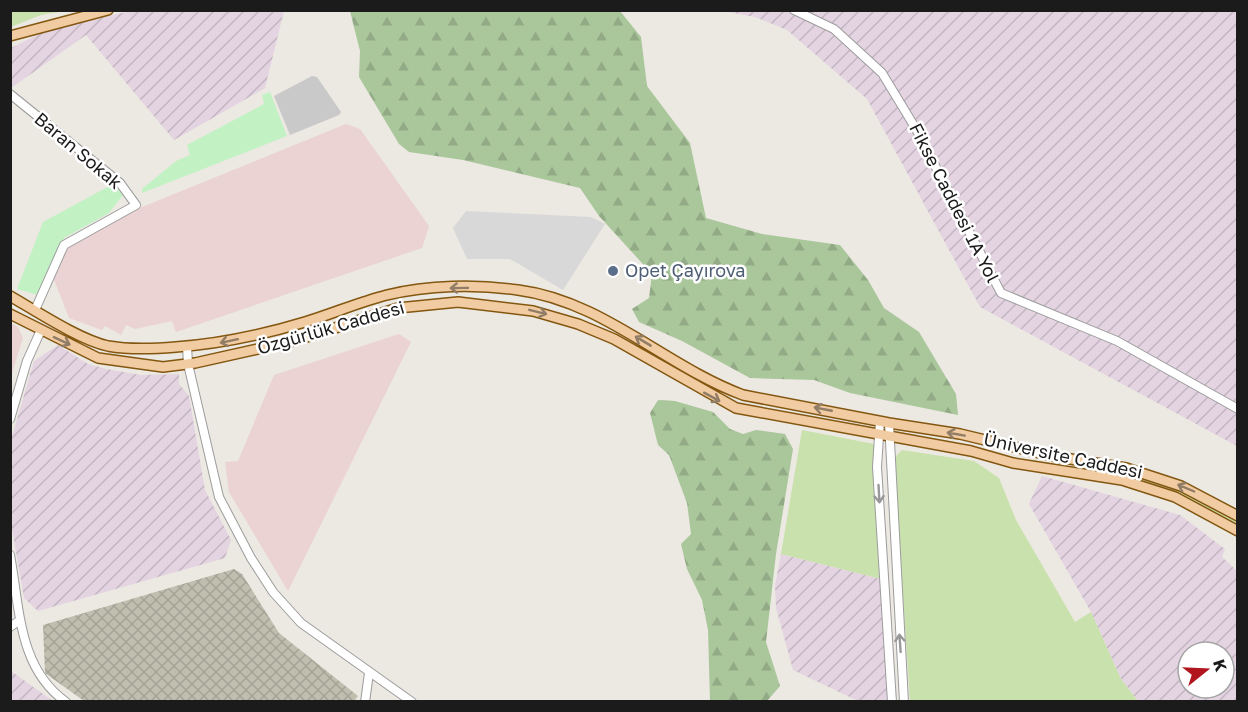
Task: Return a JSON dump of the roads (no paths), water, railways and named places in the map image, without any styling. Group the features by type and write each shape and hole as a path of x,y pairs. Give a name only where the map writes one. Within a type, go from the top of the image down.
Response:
{"main road":[{"path":"10,36 108,10"},
{"name":"Özgürlük Caddesi","path":"10,296 106,346 134,349 188,346 258,335 388,295 419,289 461,287 518,290 554,298 581,308 617,325 723,387 743,395 884,422"},
{"name":"Özgürlük Caddesi","path":"10,314 99,358 163,367 188,364 294,341 398,308 427,303 483,303 533,311 605,335 736,408 889,438"},
{"name":"Üniversite Caddesi","path":"884,422 960,434 1052,456 1143,472 1195,492 1238,516"},
{"name":"Üniversite Caddesi","path":"889,438 1143,486 1193,505 1238,531"}],"street":[{"name":"Fikse Caddesi 1A Yol","path":"794,10 834,29 882,72 916,129 1001,293 1117,341 1238,409"},
{"name":"Baran Sokak","path":"10,94 120,183 136,205 64,245 35,310"},
{"path":"10,419 27,361 41,330"},
{"path":"188,346 188,364 219,497 251,558 273,592 301,622 412,702"},
{"path":"884,422 878,436 882,559 892,702"},
{"path":"884,422 889,438 904,702"},
{"path":"10,555 20,620 33,666 51,690 66,702"},
{"path":"10,627 20,620"},
{"path":"365,702 369,673"}],"place":[{"name":"Opet Çayırova","path":"613,271"}]}
